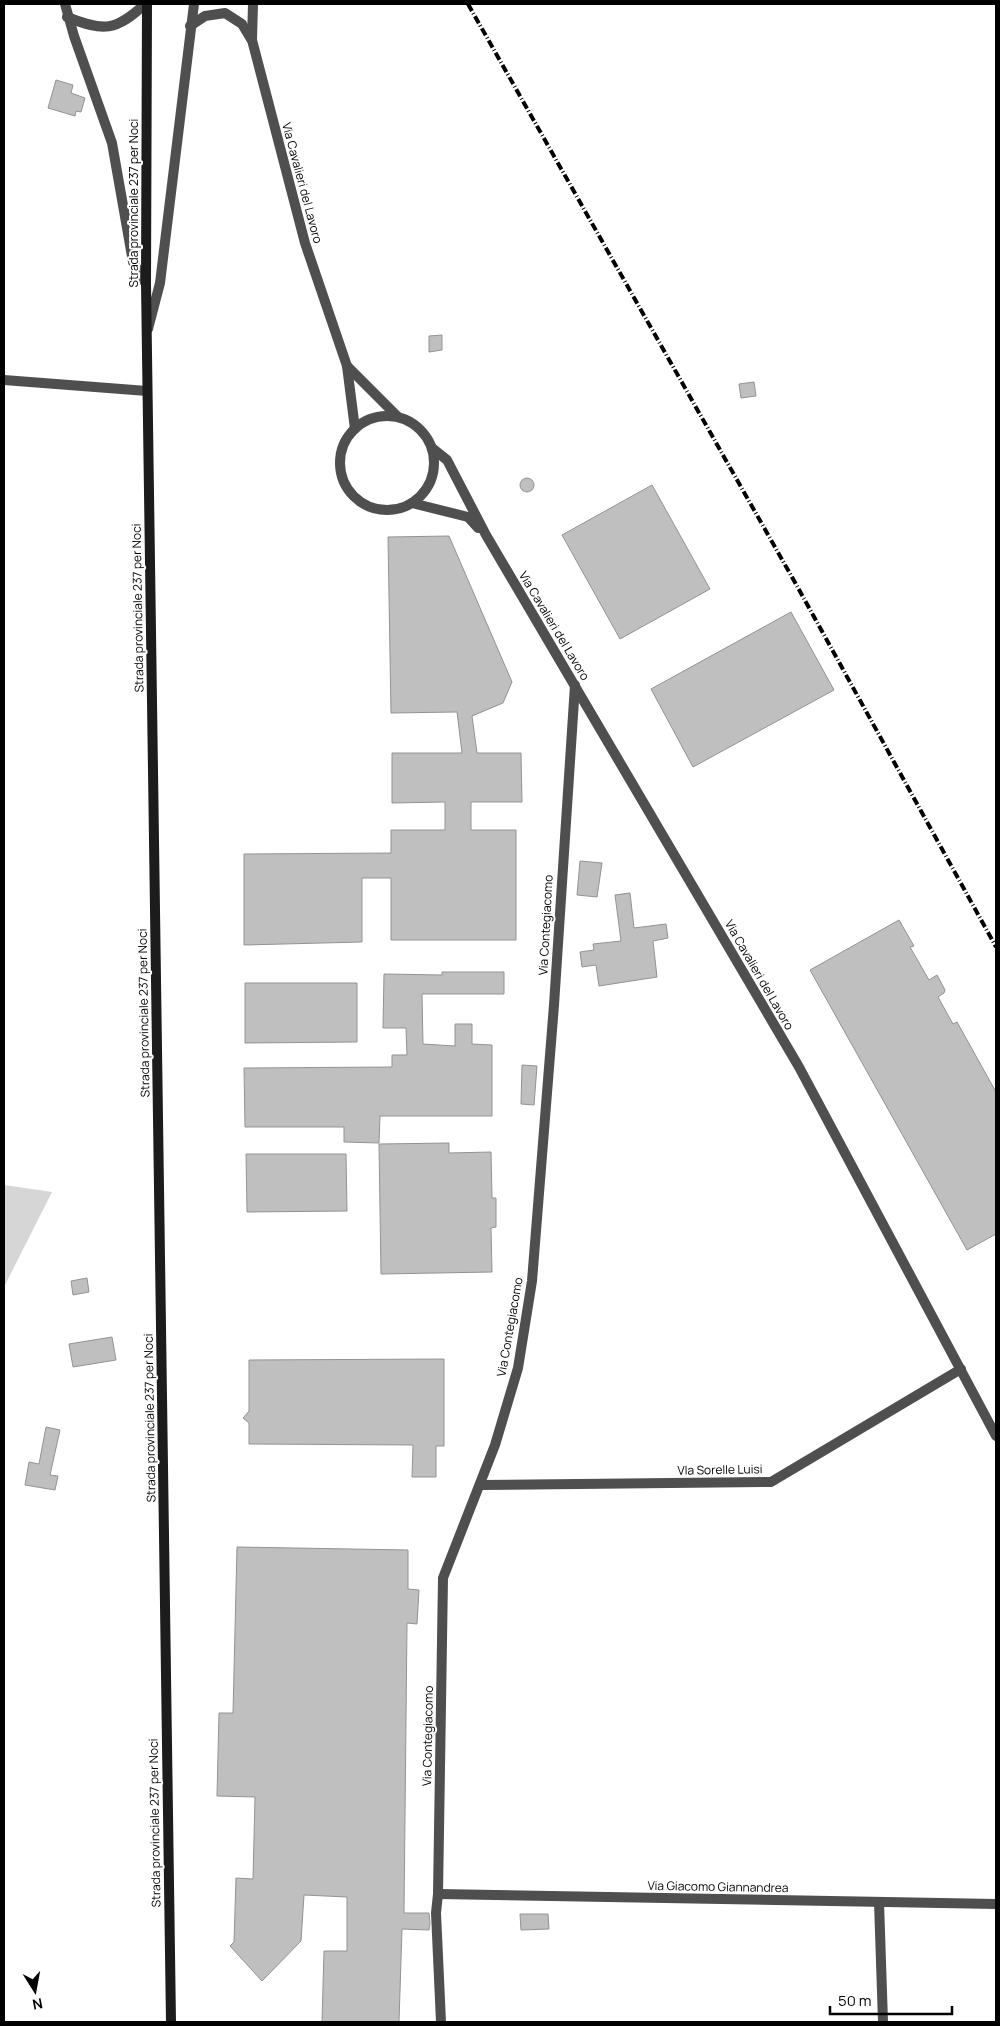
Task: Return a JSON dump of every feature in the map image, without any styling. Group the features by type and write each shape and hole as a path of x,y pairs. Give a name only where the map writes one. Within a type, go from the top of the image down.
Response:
{"main road":[{"name":"Strada provinciale 237 per Noci","path":"146,4 147,391 171,2022"}],"street":[{"path":"65,4 67,17 112,143 133,262 146,284"},
{"path":"67,17 105,28 128,20 146,4"},
{"path":"147,334 160,283 194,4"},
{"name":"Via Cavalieri del Lavoro","path":"252,4 252,40 305,243 347,366 398,417 413,424 425,434 432,448 447,460 486,535 799,1068 996,1436"},
{"path":"190,26 205,16 225,13 242,24 252,40"},
{"path":"347,366 355,429 368,420 383,416 398,417"},
{"path":"4,380 147,391"},
{"name":"Via Cavalieri del Lavoro","path":"355,429 346,441 340,456 340,471 350,492 368,506 382,510 398,509 412,503 468,517 486,535"},
{"path":"412,503 424,493 432,479 435,463 432,448"},
{"name":"Via Contegiacomo","path":"441,2022 436,1913 438,1894 443,1578 495,1446 518,1368 532,1281 554,1005 575,685"},
{"name":"VIa Sorelle Luisi","path":"480,1485 771,1482 960,1369"},
{"name":"Via Giacomo Giannandrea","path":"438,1894 996,1904"},
{"path":"879,1902 883,2022"}],"shaded area":[{"path":"4,1185 52,1192 4,1287"}],"building":[{"path":"56,80 73,85 71,93 85,98 81,112 76,111 75,116 48,108"},
{"path":"442,335 442,350 429,352 429,336"},
{"path":"754,382 756,396 741,398 739,384"},
{"path":"527,478 532,480 534,485 532,490 527,492 522,490 520,485 522,480"},
{"path":"652,485 710,589 620,639 562,535"},
{"path":"449,536 512,682 503,703 472,716 477,753 521,753 522,802 471,802 471,830 516,830 516,940 391,940 391,878 362,878 362,942 244,945 244,854 391,853 391,830 445,830 445,802 392,803 392,753 462,753 457,712 391,713 388,537"},
{"path":"791,612 834,690 693,767 651,689"},
{"path":"580,861 602,863 597,897 577,895"},
{"path":"630,893 634,928 666,924 668,938 653,941 657,977 599,986 596,965 582,967 580,952 594,950 593,944 621,941 615,895"},
{"path":"899,920 914,946 910,947 929,980 937,975 945,990 938,997 953,1024 957,1022 996,1092 996,1234 967,1250 810,970"},
{"path":"442,972 504,972 504,994 422,994 423,1044 455,1046 455,1024 472,1024 472,1044 492,1045 492,1116 380,1116 379,1143 344,1142 344,1127 245,1127 244,1068 392,1067 392,1055 407,1055 406,1028 383,1028 384,974 442,975"},
{"path":"245,983 357,983 357,1042 245,1043"},
{"path":"522,1065 537,1066 534,1105 521,1104"},
{"path":"449,1143 449,1153 491,1152 492,1198 496,1198 496,1227 491,1228 492,1272 381,1274 379,1144"},
{"path":"246,1154 346,1154 347,1211 247,1212"},
{"path":"87,1278 89,1292 73,1295 71,1281"},
{"path":"112,1337 116,1360 73,1367 69,1344"},
{"path":"444,1359 444,1446 436,1446 436,1477 412,1477 413,1445 249,1444 249,1423 243,1418 249,1411 249,1360"},
{"path":"46,1427 60,1430 50,1475 58,1476 55,1490 25,1485 29,1462 39,1464"},
{"path":"237,1547 408,1550 408,1589 419,1590 417,1624 407,1623 404,1913 429,1913 430,1923 429,1930 402,1929 399,2022 322,2022 324,1951 347,1951 347,1897 304,1895 301,1941 262,1981 230,1946 234,1942 236,1878 253,1879 255,1797 217,1796 219,1713 233,1713"},
{"path":"520,1914 548,1914 549,1929 521,1930"}],"railway":[{"path":"468,4 797,586 996,947"}]}
